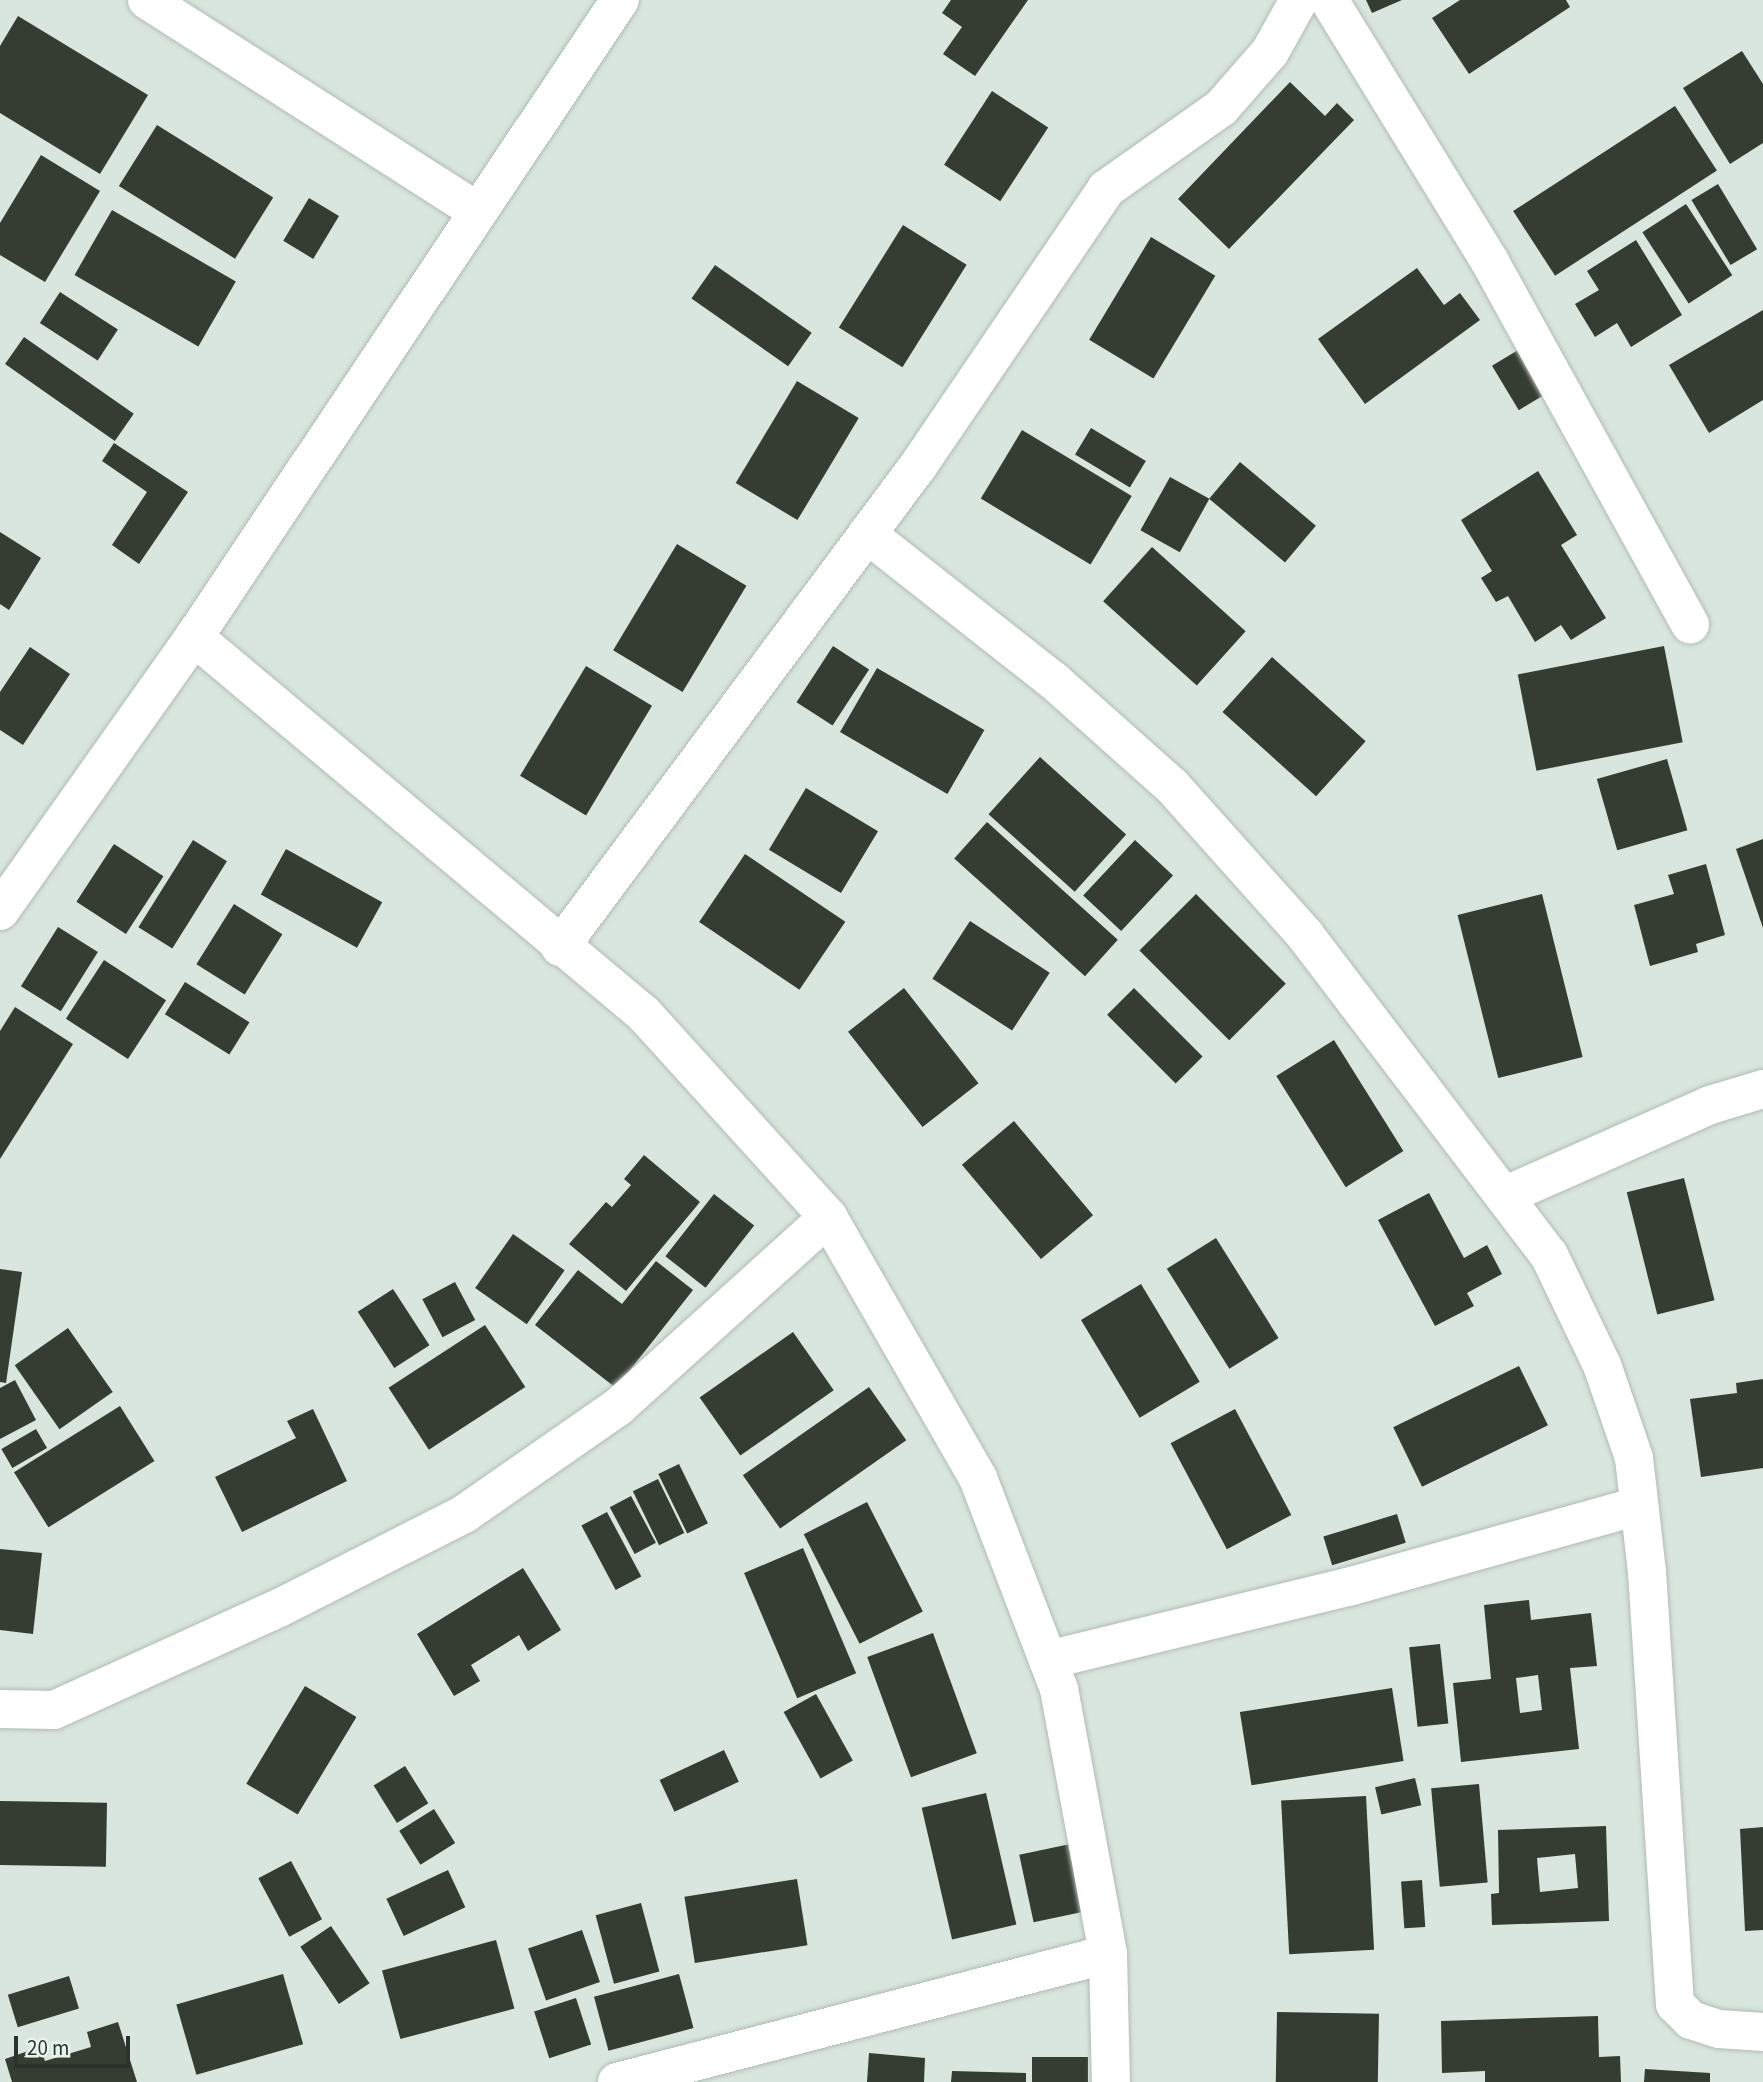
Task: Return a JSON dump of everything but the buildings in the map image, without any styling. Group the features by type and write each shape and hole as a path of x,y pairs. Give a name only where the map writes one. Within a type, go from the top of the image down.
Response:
{"street":[{"path":"147,0 478,212"},
{"path":"0,911 194,637 620,0"},
{"path":"560,947 867,534 1105,189 1221,108 1270,52 1299,0"},
{"path":"1329,0 1490,261 1690,625"},
{"path":"867,534 1054,681 1172,786 1305,935 1549,1255 1602,1365 1634,1458 1675,2004 1691,2020 1719,2029 1763,2032"},
{"path":"194,637 560,947 644,1014 828,1217 978,1478 1059,1689 1108,1954 1111,2082"},
{"path":"1504,1196 1710,1105 1763,1089"},
{"path":"0,1709 54,1710 281,1607 464,1514 618,1407 828,1217"},
{"path":"1048,1660 1348,1587 1639,1506"},
{"path":"617,2082 1108,1954"}]}
